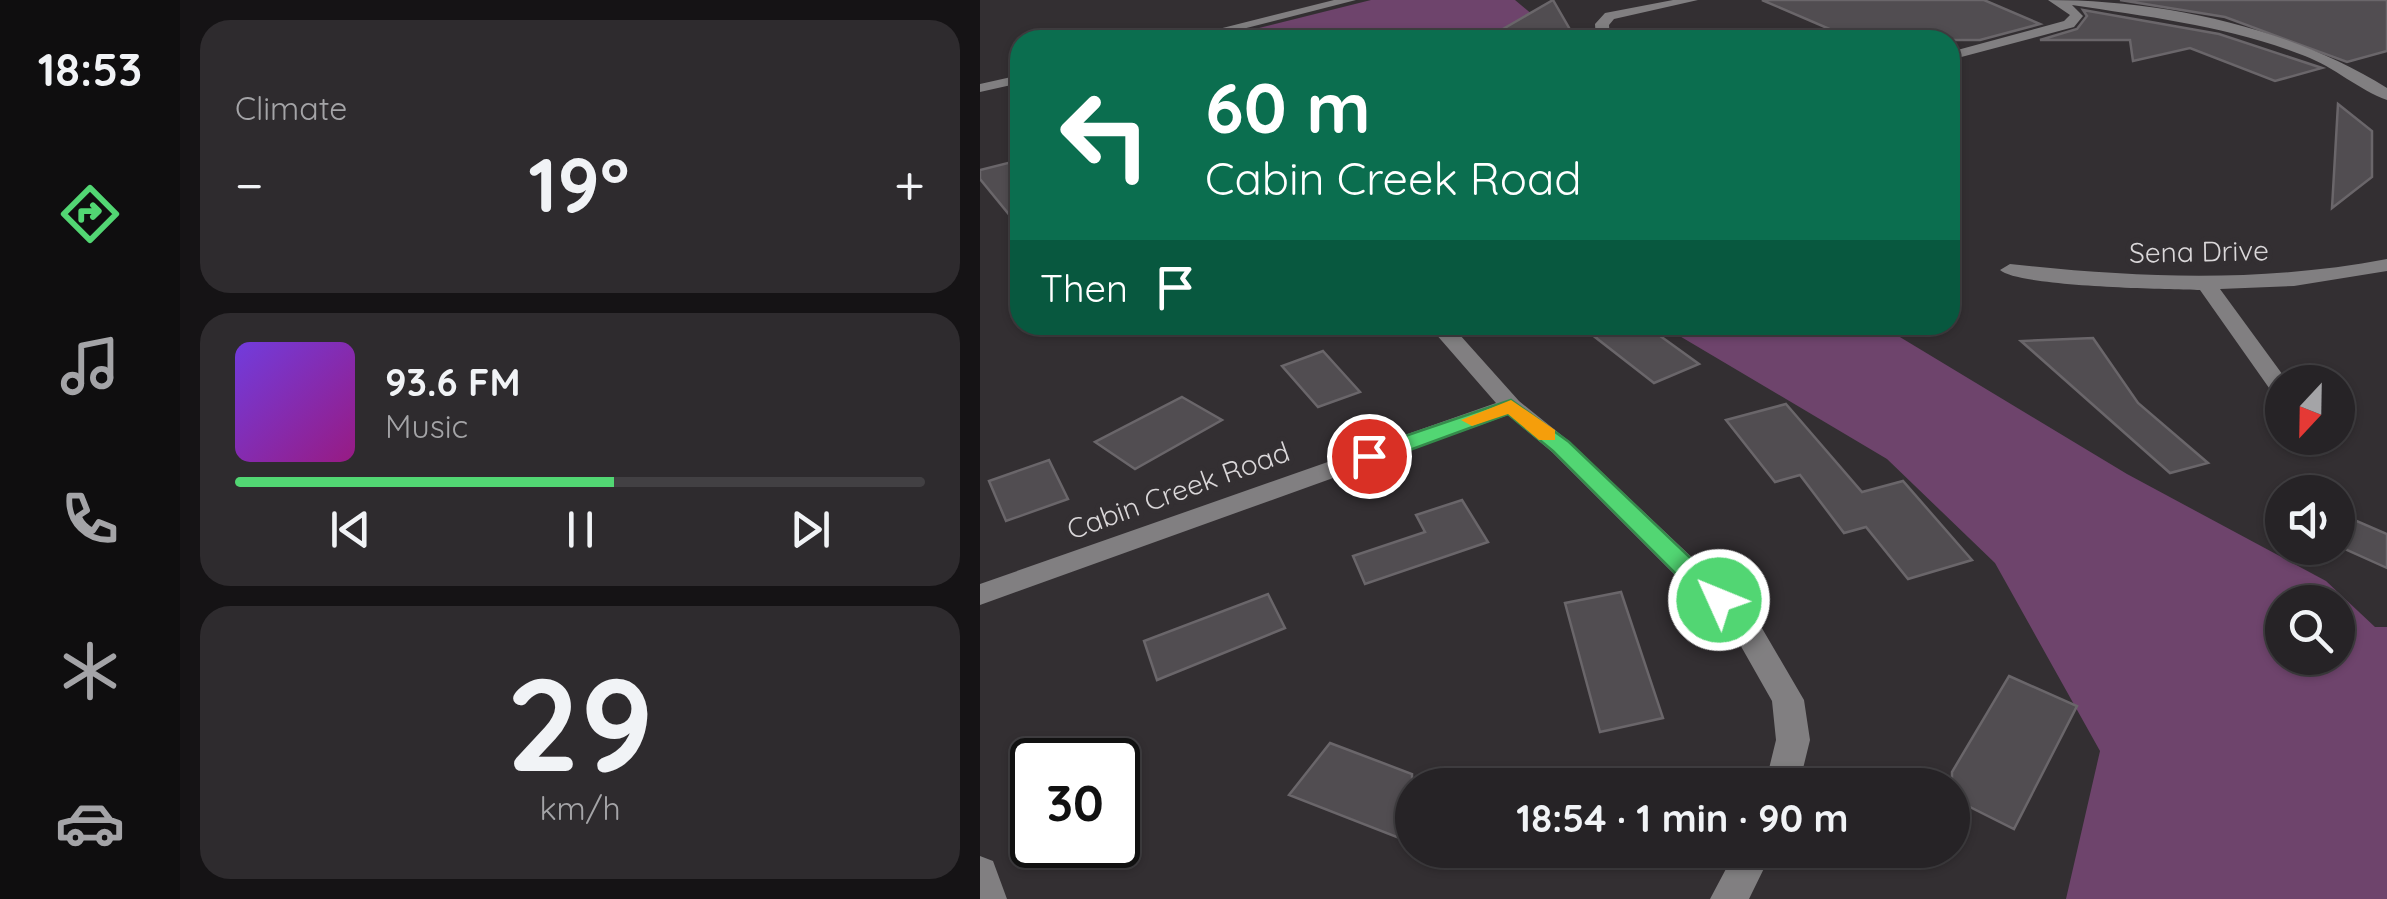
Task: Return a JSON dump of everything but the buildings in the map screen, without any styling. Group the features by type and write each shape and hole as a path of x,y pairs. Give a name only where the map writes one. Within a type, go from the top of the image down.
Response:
{"street":[{"path":"1238,30 1350,0"},
{"path":"1602,30 1602,24 1620,12 1692,0"},
{"path":"1960,53 2069,24 2075,12 2054,0"},
{"path":"2067,0 2210,24 2299,49 2367,80 2387,95"},
{"path":"980,88 1010,81"},
{"name":"Sena Drive","path":"2010,270 2076,278 2206,284 2354,272 2387,264"},
{"path":"2206,284 2265,366"},
{"path":"1448,335 1511,406 1561,446 1745,626 1788,700 1793,740 1786,768"},
{"name":"Cabin Creek Road","path":"980,595 1511,406"},
{"path":"1728,899 1745,868"},
{"path":"980,873 988,899"}],"shaded area":[{"path":"1371,0 1515,0 1540,21 1536,30 1251,30"},
{"path":"1678,335 1897,335 2127,474 2265,548 2265,565 2296,565 2326,581 2330,585 2265,585 2265,675 2355,675 2355,608 2375,627 2387,627 2387,899 2066,899 2100,751 1995,563 1887,459"}],"slow traffic":[{"path":"1472,420 1511,406 1547,435"}],"route":[{"path":"1369,456 1511,406 1561,446 1719,600"}]}
